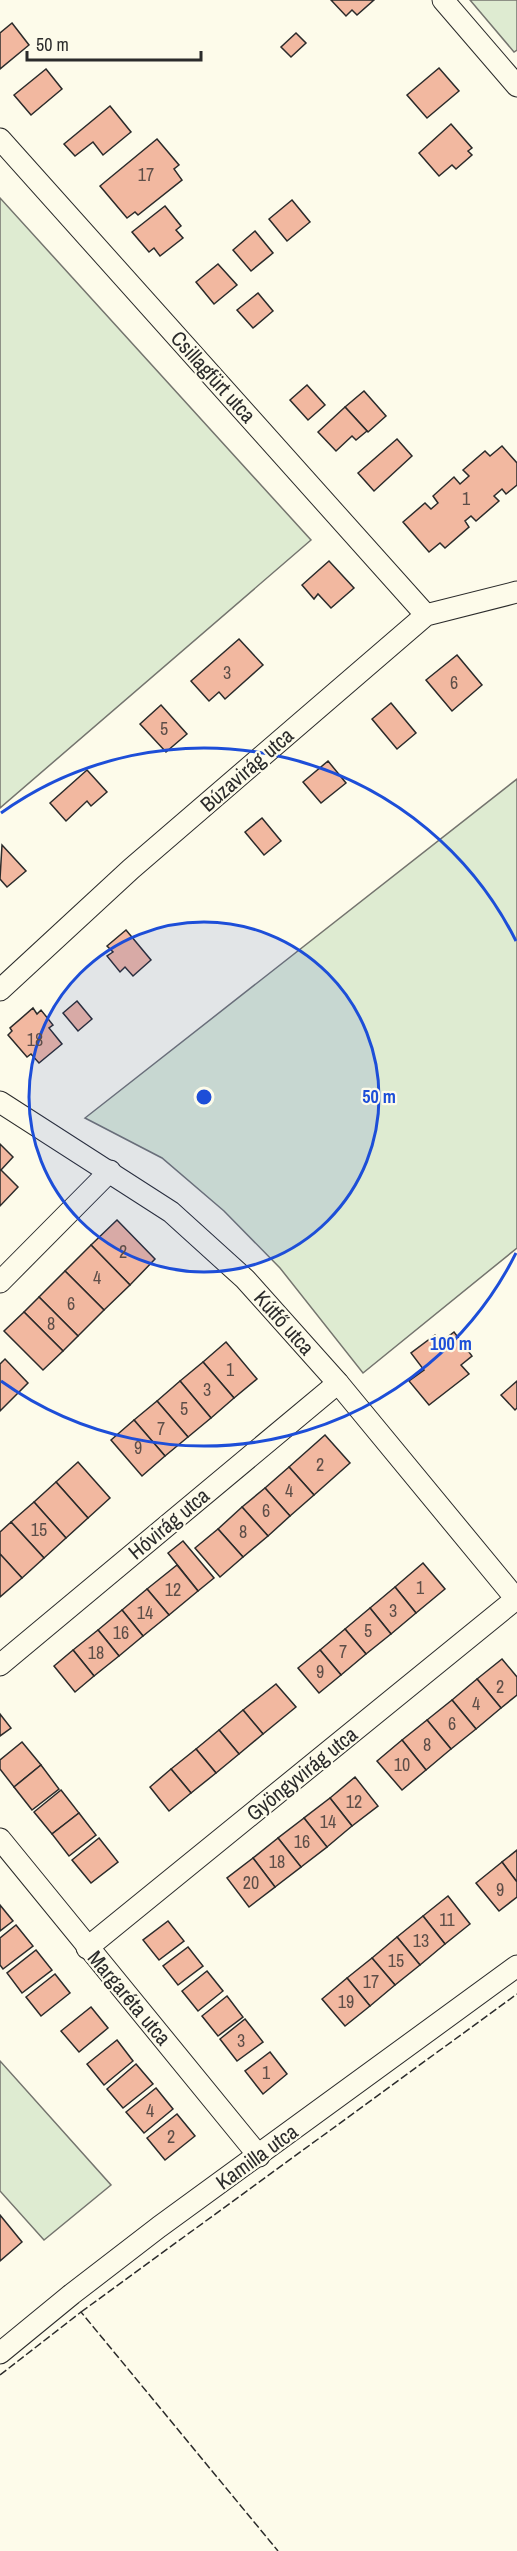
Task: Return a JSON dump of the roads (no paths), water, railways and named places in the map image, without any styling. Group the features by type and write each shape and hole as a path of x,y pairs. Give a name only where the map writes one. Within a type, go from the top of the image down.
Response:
{"street":[{"path":"443,0 517,86"},
{"name":"Csillagfürt utca","path":"0,139 426,615"},
{"name":"Búzavirág utca","path":"0,990 131,869 426,615 517,592"},
{"name":"Kútfő utca","path":"0,1102 110,1170 171,1212 245,1279 338,1383 517,1600"},
{"path":"0,1282 110,1170"},
{"name":"Hóvirág utca","path":"0,1665 338,1383"},
{"name":"Gyöngyvirág utca","path":"87,1948 517,1600"},
{"name":"Margaréta utca","path":"0,1839 259,2156"},
{"name":"Kamilla utca","path":"0,2353 159,2226 259,2156 517,1966"}]}
